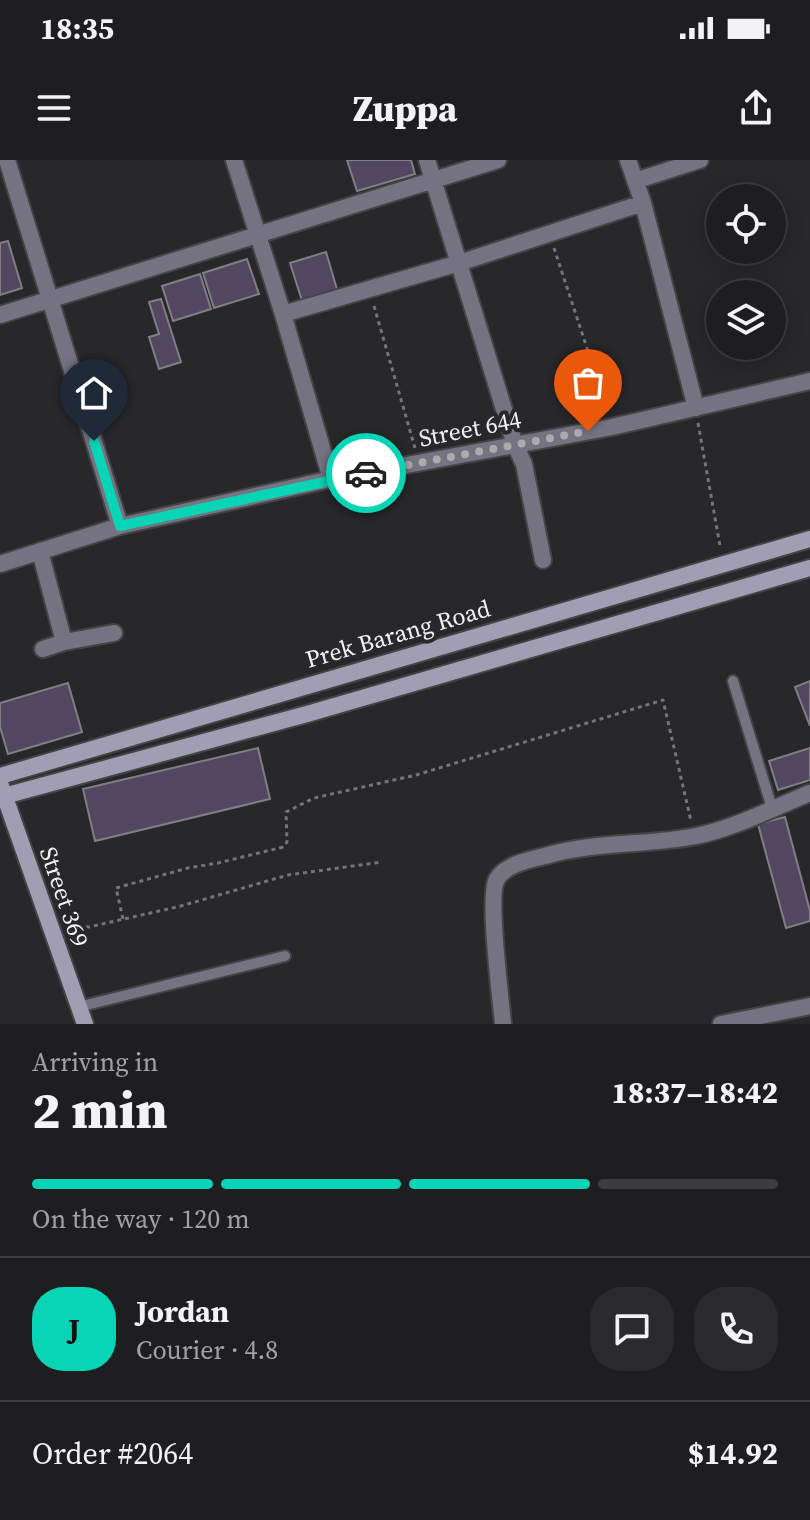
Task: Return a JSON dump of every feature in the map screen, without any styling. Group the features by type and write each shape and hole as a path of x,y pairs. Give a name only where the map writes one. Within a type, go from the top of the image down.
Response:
{"main road":[{"name":"Prek Barang Road","path":"0,776 810,539"},
{"path":"723,564 731,590"},
{"path":"2,790 307,714 810,568"},
{"name":"Street 369","path":"2,790 85,1024"}],"street":[{"path":"7,160 120,526"},
{"path":"234,160 331,479"},
{"path":"427,160 515,445 524,464 543,560"},
{"path":"0,315 498,160"},
{"path":"628,160 643,203 696,408"},
{"path":"635,181 700,160"},
{"path":"283,314 459,263 643,203"},
{"name":"Street 644","path":"0,564 120,526 331,479 612,427 810,381"},
{"path":"40,551 64,642"},
{"path":"43,649 114,633"},
{"path":"503,1024 493,906 494,881 504,870 553,853 612,843 694,837 810,793"},
{"path":"721,1024 810,1006"}],"lane":[{"path":"733,681 772,808"},
{"path":"78,1007 285,956"}],"path":[{"path":"550,233 612,427"},
{"path":"369,289 419,463"},
{"path":"696,408 723,564"},
{"path":"123,919 116,888 283,847 287,842 286,812 314,798 416,775 663,700 694,837"},
{"path":"51,931 70,926 89,927 181,906 288,875 382,862"}],"building":[{"path":"347,160 411,160 415,174 357,191"},
{"path":"8,241 22,288 0,295 0,243"},
{"path":"326,252 339,296 304,307 290,263"},
{"path":"247,259 259,294 214,308 203,273"},
{"path":"200,274 211,309 173,321 162,286"},
{"path":"161,299 181,362 159,369 149,337 159,334 149,302"},
{"path":"810,681 810,726 795,687"},
{"path":"68,683 82,732 8,754 0,727 0,703"},
{"path":"258,748 270,799 95,841 83,789"},
{"path":"810,748 810,780 778,790 769,761"},
{"path":"785,817 810,911 810,921 786,928 758,824"}],"way so far":[{"path":"366,473 588,431"}],"route":[{"path":"94,441 120,526 366,473"}]}
